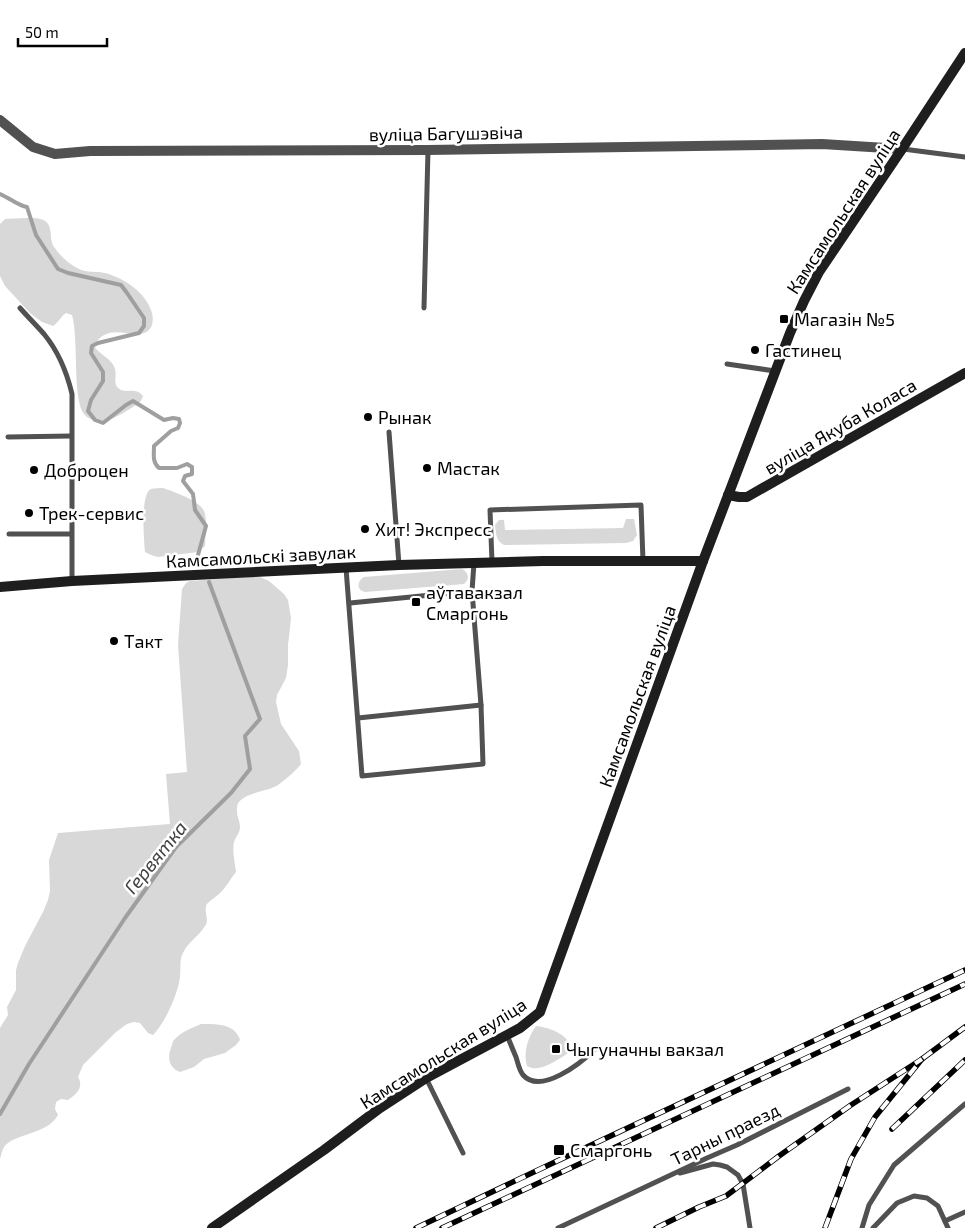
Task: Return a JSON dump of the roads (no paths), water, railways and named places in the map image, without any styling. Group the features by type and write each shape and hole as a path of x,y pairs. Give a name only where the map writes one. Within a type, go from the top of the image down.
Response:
{"street":[{"name":"Камсамольская вуліца","path":"212,1228 324,1150 380,1108 426,1078 520,1028 540,1012 703,561 804,301 819,272 965,53"},
{"name":"вуліца Багушэвіча","path":"0,120 33,147 55,154 90,151 428,150 822,144 902,149"},
{"name":"вуліца Якуба Коласа","path":"728,495 747,497 965,373"},
{"name":"Камсамольскі завулак","path":"0,587 72,581 474,562 543,560 703,561"}],"lane":[{"path":"902,149 965,157"},
{"path":"424,308 428,150"},
{"path":"20,308 45,335 53,348 68,378 72,394 72,581"},
{"path":"727,364 776,371"},
{"path":"390,432 400,565"},
{"path":"8,437 71,436"},
{"path":"492,562 490,510 642,505 643,561"},
{"path":"9,534 71,534"},
{"path":"346,568 362,776 482,764 472,591 474,562"},
{"path":"350,603 472,591"},
{"path":"358,718 480,705"},
{"path":"507,1035 519,1068 524,1076 532,1080 545,1081 556,1077 577,1065 594,1050"},
{"path":"426,1078 463,1153"},
{"name":"Тарны праезд","path":"558,1228 737,1145 848,1089"},
{"path":"862,1228 868,1205 894,1165 965,1104"},
{"path":"670,1176 713,1164 727,1167 738,1175 743,1184 750,1228"},
{"path":"873,1228 897,1203 914,1196 927,1198 938,1206 948,1228"},
{"path":"945,1221 965,1212"}],"waterway":[{"name":"Гервятка","path":"0,194 27,207 36,235 58,269 121,285 144,318 144,326 139,333 92,346 91,353 103,372 103,381 91,400 88,411 95,420 103,423 133,401 164,420 179,419 178,428 171,431 154,446 154,458 159,468 177,468 187,464 192,467 192,474 185,476 183,481 193,494 195,510 206,526 198,555"},
{"name":"Гервятка","path":"0,1114 29,1064 125,918 176,847 231,793 250,769 245,736 260,719 209,582"}],"railway":[{"path":"416,1228 965,970"},
{"path":"442,1228 965,984"},
{"path":"825,1228 851,1159 875,1117 922,1059 965,1027"},
{"path":"656,1228 726,1196 851,1105 922,1059"},
{"path":"892,1129 965,1060"}],"place":[{"name":"Магазін №5","path":"784,319"},
{"name":"Гастинец","path":"755,350"},
{"name":"Рынак","path":"368,417"},
{"name":"Мастак","path":"427,468"},
{"name":"Доброцен","path":"34,470"},
{"name":"Трек-сервис","path":"29,513"},
{"name":"Хит! Экспресс","path":"365,529"},
{"name":"аўтавакзал Смаргонь","path":"416,602"},
{"name":"Такт","path":"114,641"},
{"name":"Чыгуначны вакзал","path":"556,1049"},
{"name":"Смаргонь","path":"559,1150"}]}
